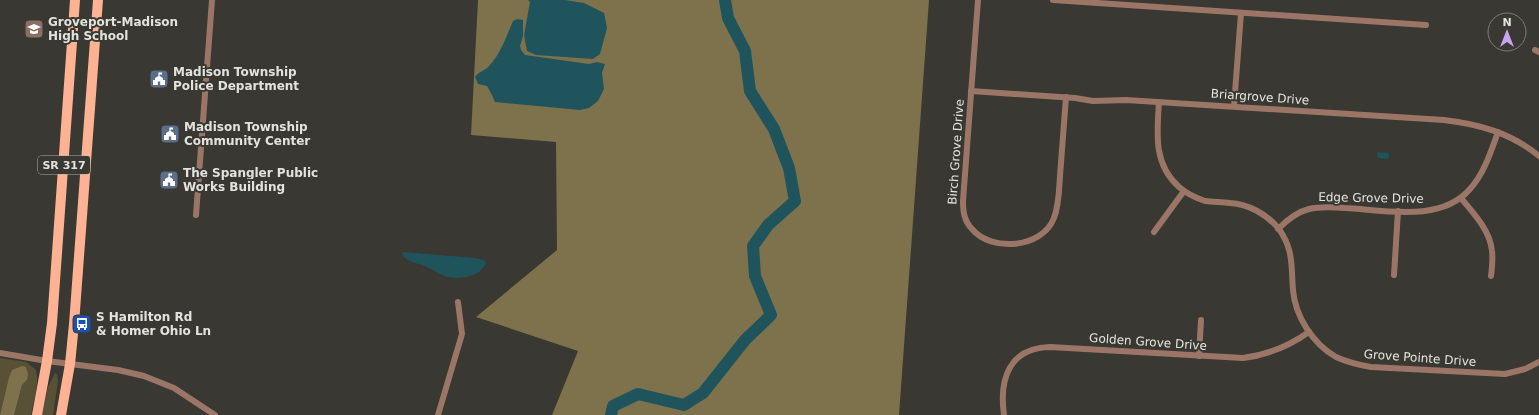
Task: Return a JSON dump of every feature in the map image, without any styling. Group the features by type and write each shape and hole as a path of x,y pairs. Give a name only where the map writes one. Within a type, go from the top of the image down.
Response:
{"main road":[{"name":"SR 317","path":"37,415 52,323 75,0"},
{"name":"SR 317","path":"60,415 70,364 76,300 98,0"}],"street":[{"path":"196,215 212,0"},
{"name":"Birch Grove Drive","path":"978,0 963,201 964,216 972,229 980,236 988,240 1010,243 1026,243 1043,234 1050,226 1055,217 1057,208 1066,97"},
{"path":"1053,0 1426,25"},
{"path":"1234,106 1241,13"},
{"name":"Briargrove Drive","path":"971,91 1066,97 1093,101 1126,100 1234,106 1462,122 1498,132 1522,144 1539,156"},
{"name":"Grove Pointe Drive","path":"1159,102 1157,136 1158,154 1166,172 1174,183 1184,191 1205,200 1237,204 1251,208 1263,215 1278,228 1290,251 1294,297 1299,312 1309,332 1317,341 1336,356 1359,365 1371,367 1505,374 1525,369 1539,362"},
{"name":"Edge Grove Drive","path":"1278,228 1296,214 1315,208 1331,207 1425,211 1435,210 1453,203 1470,190 1478,179 1498,132"},
{"path":"1154,232 1184,191"},
{"path":"1461,198 1480,222 1490,238 1493,256 1491,276"},
{"path":"1394,275 1398,211"},
{"path":"438,415 462,334 458,302"},
{"path":"1199,356 1201,320"},
{"name":"Golden Grove Drive","path":"1004,415 1003,389 1006,373 1014,361 1027,351 1041,347 1233,358 1267,354 1309,332"},
{"path":"0,353 47,361 118,370 144,376 174,388 215,415"}],"shaded area":[{"path":"478,0 929,0 899,415 552,415 578,351 476,317 557,250 556,142 471,135"},
{"path":"0,358 26,362 36,370 37,387 31,415 14,415 22,385 27,380 12,370 0,415"},
{"path":"22,366 26,367 28,374 27,380 22,385 14,415 0,415 12,370"},
{"path":"55,373 57,374 58,381 53,415 42,415 48,387"}],"water":[{"path":"528,0 565,0 584,3 604,13 607,28 600,54 593,59 536,55 527,51 524,35 530,2"},
{"path":"517,19 523,20 523,36 520,46 525,55 589,64 597,62 605,64 602,73 604,89 598,101 589,108 580,110 495,102 487,86 478,84 475,77 478,73 487,68 497,56 513,21"},
{"path":"1378,152 1389,153 1388,159 1378,158"},
{"path":"402,252 476,258 486,261 484,267 475,274 456,278 442,275 408,260"}],"waterway":[{"path":"611,415 613,406 638,394 684,405 703,393 745,340 771,315 755,276 753,246 768,225 795,201 789,168 774,129 750,91 745,51 728,18 725,0"}],"place":[{"name":"Groveport-Madison High School","path":"34,29"},
{"name":"Madison Township Police Department","path":"159,79"},
{"name":"Madison Township Community Center","path":"170,134"},
{"name":"The Spangler Public Works Building","path":"169,180"},
{"name":"S Hamilton Rd & Homer Ohio Ln","path":"82,324"}]}
